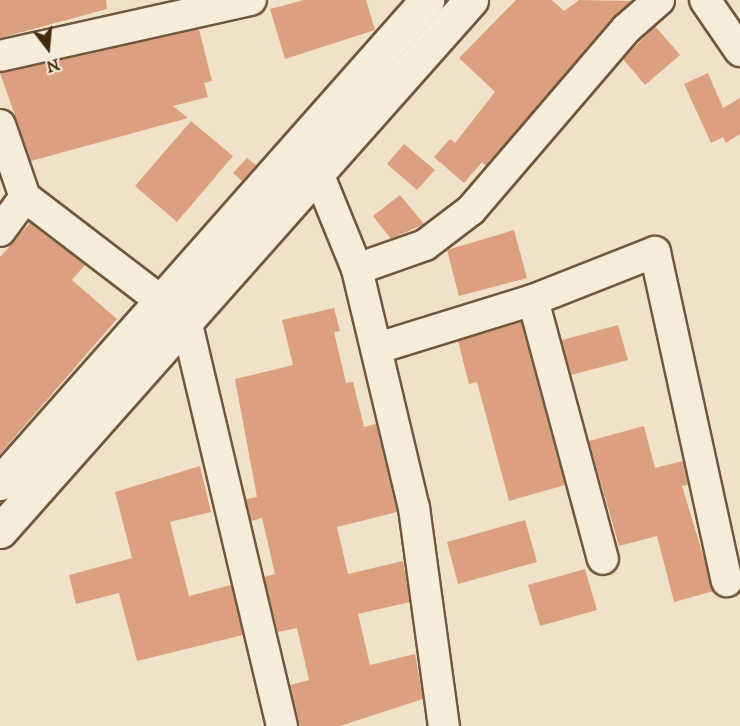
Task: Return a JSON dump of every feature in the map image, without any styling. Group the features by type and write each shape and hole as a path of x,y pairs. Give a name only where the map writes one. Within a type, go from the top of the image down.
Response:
{"main road":[{"path":"390,0 397,33 410,69"},
{"path":"0,531 397,33 427,0"},
{"path":"0,483 317,171 471,0"}],"street":[{"path":"0,56 251,0"},
{"path":"357,269 425,245 471,210 626,29 660,0"},
{"path":"705,0 740,51"},
{"path":"0,125 24,197 175,311 282,726"},
{"path":"317,171 357,269 378,348 414,508 444,726"},
{"path":"0,231 24,197"},
{"path":"378,348 533,300 655,252 727,581"},
{"path":"533,300 603,559"}],"building":[{"path":"0,0 106,0 107,9 0,38"},
{"path":"304,0 366,0 375,30 285,59 270,9"},
{"path":"516,0 552,0 564,11 579,0 632,1 486,166 482,162 464,183 434,157 450,139 455,143 495,92 459,58"},
{"path":"655,26 680,55 645,85 623,59"},
{"path":"199,29 212,81 204,83 208,97 173,106 188,118 31,161 0,73"},
{"path":"708,73 723,108 740,98 740,134 726,143 723,137 711,143 684,84"},
{"path":"191,121 233,156 177,222 135,186"},
{"path":"404,144 435,170 417,190 387,164"},
{"path":"247,158 256,165 242,181 233,173"},
{"path":"400,195 424,224 391,239 373,216"},
{"path":"30,223 85,265 72,280 117,319 0,454 0,257"},
{"path":"514,230 527,278 459,296 447,250"},
{"path":"334,308 340,331 334,332 346,383 353,382 364,427 376,424 397,512 337,527 348,574 403,561 410,602 358,614 370,665 415,654 423,699 340,726 300,726 290,685 309,680 297,628 278,632 264,577 275,574 262,518 251,521 246,499 257,497 235,379 293,365 282,320"},
{"path":"521,322 565,485 509,501 477,382 469,384 458,341"},
{"path":"618,325 628,360 571,375 562,340"},
{"path":"644,426 655,468 683,461 688,485 682,486 714,591 674,602 657,536 619,546 589,441"},
{"path":"200,466 211,512 170,522 189,596 231,585 243,635 137,661 119,593 76,604 69,575 132,558 115,492"},
{"path":"525,520 537,562 458,584 447,542"},
{"path":"585,569 597,610 540,626 528,585"}]}
